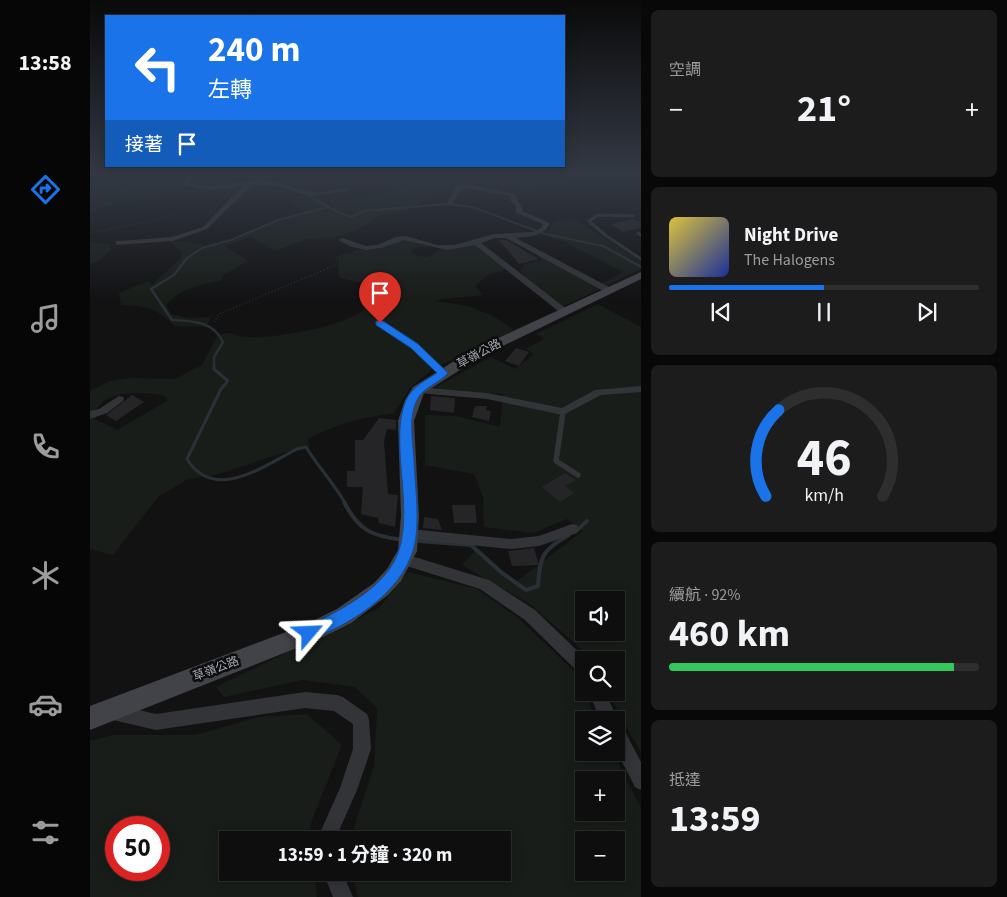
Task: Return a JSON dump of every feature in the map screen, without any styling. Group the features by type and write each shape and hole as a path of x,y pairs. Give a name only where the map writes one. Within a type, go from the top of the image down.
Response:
{"main road":[{"name":"草嶺公路","path":"100,715 309,633 344,616 381,589 394,575 402,559 410,534 406,421 412,400 418,390 475,354 641,275"}],"street":[{"path":"119,243 173,239 205,228 217,216"},
{"path":"342,240 357,248 378,247 399,238 447,248 477,243 502,235 539,232 547,223 528,216"},
{"path":"508,236 610,291"},
{"path":"477,243 565,312"},
{"path":"504,266 516,261"},
{"path":"380,323 414,346 443,373"},
{"path":"418,390 488,396 563,412 599,392 641,389"},
{"path":"90,415 103,411 119,399"},
{"path":"410,534 511,544 539,541 572,529"},
{"path":"402,559 484,584 530,615 575,659"},
{"path":"100,715 156,722 305,700 337,703 361,720 362,749 348,790 330,831"},
{"path":"625,750 641,781"},
{"path":"336,881 343,897"}],"lane":[{"path":"595,216 589,221 605,235 641,259"},
{"path":"628,216 633,216"},
{"path":"563,412 556,461 578,476"}],"path":[{"path":"90,233 123,228 168,216"},
{"path":"214,322 219,314 336,265 336,258 357,248"}],"shaded area":[{"path":"293,216 381,216 357,230 335,237 308,239 275,251 251,237 225,246 248,261 222,276 222,280 199,285 184,291 171,299 166,305 171,314 186,318 211,317 207,327 175,326 151,309 121,305 119,293 148,281 152,285 180,259 183,253 170,242 182,241 204,245 223,244 263,225"},
{"path":"573,218 641,261 641,269 606,286 600,284 623,272 563,241 547,237 553,222"},
{"path":"400,239 431,245 429,247 416,247 410,251 417,256 428,257 439,250 478,244 506,265 503,271 489,274 475,286 483,295 447,298 436,301 468,306 493,316 514,330 441,365 417,344 381,321 377,321 379,325 421,354 435,367 410,388 394,413 360,419 329,429 308,439 310,447 282,453 216,475 188,479 158,497 113,555 90,549 90,417 95,416 97,420 117,430 167,401 165,396 142,393 119,395 105,400 95,410 90,412 90,391 110,381 130,378 175,379 202,365 218,335 230,333 248,337 275,336 331,325 348,319 361,312 369,304 372,285 339,278 338,257 356,250 378,249"},
{"path":"90,242 110,244 111,250 98,261 90,263"},
{"path":"536,253 602,288 562,307 525,279 520,270 525,264 541,260"},
{"path":"598,304 641,327 641,753 625,724 625,711 618,711 612,701 625,701 625,651 584,651 530,604 462,565 475,551 517,581 583,531 567,519 533,533 484,527 483,496 474,474 425,465 425,415 456,416 500,427 503,394 458,392 434,388 491,357 515,369 534,354 526,349 544,339 536,334"},
{"path":"408,572 477,589 517,617 575,672 575,701 588,701 593,711 575,711 575,761 617,761 622,771 575,771 575,821 625,821 625,777 641,808 641,897 358,897 354,881 511,881 511,831 353,831 374,766 377,708 355,687 303,680 224,697 216,687 379,608"},
{"path":"307,714 342,745 310,825 310,831 219,831 219,881 315,881 317,897 90,897 90,741 114,735 196,735 258,717"}],"building":[{"path":"633,219 641,222 641,228 623,232 611,224"},
{"path":"499,240 506,240 539,259 519,264"},
{"path":"516,348 529,352 519,366 505,361"},
{"path":"132,395 144,402 116,421 106,415"},
{"path":"431,396 455,398 454,413 430,410"},
{"path":"475,406 487,406 486,410 491,411 489,421 472,417"},
{"path":"379,418 396,420 396,430 387,429 384,442 388,494 398,495 395,527 379,523 378,518 361,514 363,487 347,487 347,471 355,471 355,440 363,440"},
{"path":"565,473 576,480 565,486 574,493 560,502 542,487"},
{"path":"452,505 475,505 477,523 454,523"},
{"path":"424,517 438,519 442,530 423,528"},
{"path":"534,548 539,565 512,566 508,551"}],"waterway":[{"path":"186,259 202,248 231,240 278,220 294,216"},
{"path":"348,216 353,216"},
{"path":"496,216 545,234 603,246 627,259"},
{"path":"625,258 641,267"},
{"path":"186,259 174,275 151,289 172,320 202,324 208,326 219,335 223,342 214,357 214,369 228,381 221,389 187,459 198,472 211,478 225,480 255,471 297,449 306,447 345,503"},
{"path":"344,502 361,526 375,534 403,540"},
{"path":"575,532 587,521"},
{"path":"419,541 471,545 502,573 526,590 538,586 540,567 544,555 553,545 569,535"}],"route":[{"path":"309,633 344,616 381,589 394,575 407,551 410,534 410,516 406,421 412,400 418,390 443,373 428,356 380,323"}]}
